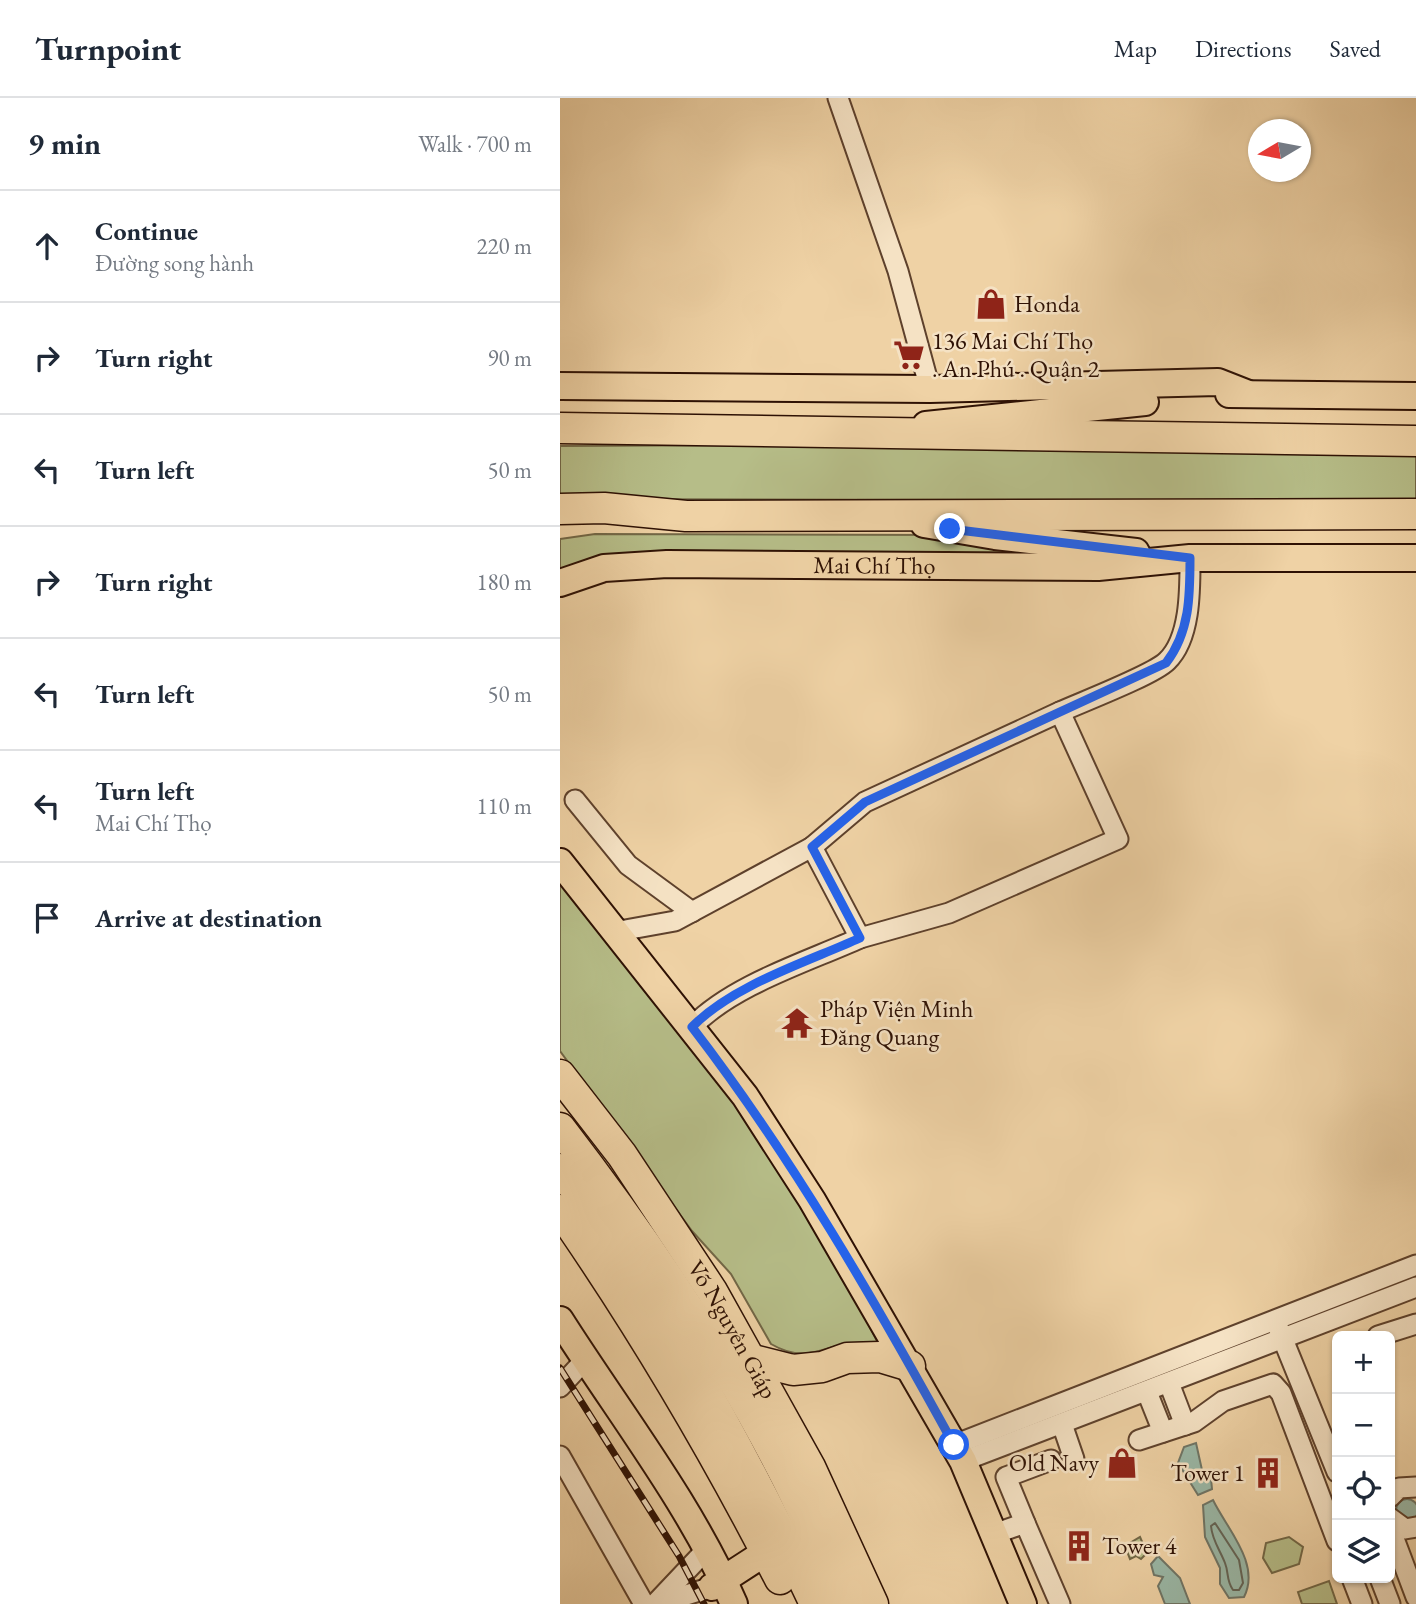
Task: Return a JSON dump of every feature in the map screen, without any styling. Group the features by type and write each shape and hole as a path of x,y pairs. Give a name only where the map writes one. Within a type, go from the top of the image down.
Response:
{"highway":[{"path":"560,428 876,435 1416,441"},
{"path":"560,509 604,508 675,515"},
{"name":"Mai Chí Thọ","path":"675,515 1416,514"},
{"path":"560,530 675,515"},
{"name":"Võ Nguyên Giáp","path":"560,1075 622,1156 679,1239 753,1360 810,1467 873,1604"},
{"name":"Võ Nguyên Giáp","path":"560,1128 632,1222 715,1350 782,1469 844,1604"},
{"path":"560,1169 636,1280 706,1392 814,1604"},
{"path":"560,1210 654,1349 792,1604"},
{"path":"753,1360 793,1370 822,1367 848,1358 880,1357 910,1366"}],"main road":[{"path":"560,386 930,388 1219,382 1246,393"},
{"path":"560,399 919,400 927,397 930,388"},
{"path":"876,435 956,420 1246,393 1416,396"},
{"name":"Mai Chí Thọ","path":"875,513 915,523 995,536 1190,558"},
{"name":"Mai Chí Thọ","path":"560,583 604,568 667,564 1098,567 1190,558 1416,558"},
{"path":"560,862 692,1027 760,1119 910,1366 958,1453 1023,1604"},
{"path":"560,1320 573,1372"},
{"path":"560,1344 573,1372 701,1554 722,1594 766,1552"}],"street":[{"path":"838,98 898,271 930,388"},
{"name":"Mai Chí Thọ","path":"609,523 915,523"},
{"path":"614,932 675,921 812,847 865,802 1166,663 1176,647 1190,607 1190,558"},
{"path":"692,1027 706,1013 733,995 860,938 949,913 1118,839 1059,712"},
{"path":"575,800 628,865 692,912"},
{"path":"812,847 860,938"},
{"path":"958,1453 1276,1318 1416,1265"},
{"path":"958,1453 1062,1424 1416,1287"},
{"path":"1276,1318 1332,1460"},
{"path":"1394,1331 1416,1324"},
{"path":"1169,1383 1185,1425"},
{"path":"1139,1440 1185,1425 1223,1401 1273,1384 1281,1393 1332,1528"},
{"path":"1147,1392 1163,1432"},
{"path":"1062,1424 1074,1459"},
{"path":"560,1456 644,1604"},
{"path":"1051,1460 1006,1477 1060,1604"},
{"path":"1395,1492 1399,1488 1416,1488"},
{"path":"1393,1520 1405,1529 1416,1527"},
{"path":"994,1534 1025,1523"},
{"path":"1395,1541 1416,1597"},
{"path":"656,1604 701,1554"},
{"path":"1354,1583 1362,1604"},
{"path":"1382,1583 1390,1604"},
{"path":"656,1604 722,1594"}],"green space":[{"path":"560,446 1416,449 1416,501 560,499"},
{"path":"595,534 948,535 1091,556 560,574 560,539"},
{"path":"560,877 741,1107 818,1225 877,1341 874,1344 845,1344 811,1353 799,1353 771,1344 731,1274 692,1231 560,1051"},
{"path":"1140,1537 1147,1553 1141,1559 1136,1556 1130,1559 1125,1546"},
{"path":"1289,1537 1303,1547 1299,1564 1272,1573 1263,1558 1266,1543"},
{"path":"1329,1581 1337,1604 1302,1604 1298,1592"}],"water":[{"path":"1196,1443 1202,1470 1211,1479 1212,1489 1198,1495 1178,1463 1184,1447"},
{"path":"1407,1499 1415,1502 1418,1510 1415,1518 1407,1521 1399,1518 1396,1510 1399,1502"},
{"path":"1213,1500 1245,1559 1248,1585 1244,1597 1229,1598 1220,1584 1220,1568 1205,1537 1203,1505"},
{"path":"1158,1556 1180,1578 1190,1604 1165,1604 1158,1586 1163,1577 1154,1575 1151,1564"}],"railway":[{"path":"560,1368 679,1556 704,1604"}],"place":[{"name":"Honda","path":"991,304"},
{"name":"136 Mai Chí Thọ . An Phú . Quận 2","path":"909,355"},
{"name":"Pháp Viện Minh Đăng Quang","path":"797,1023"},
{"name":"Old Navy","path":"1122,1463"},
{"name":"Tower 1","path":"1268,1473"},
{"name":"Tower 4","path":"1079,1546"}],"route":[{"path":"950,529 1190,558 1190,607 1172,655 1166,663 865,802 812,847 860,938 733,995 706,1013 692,1027 745,1096 812,1200 954,1445"}]}
